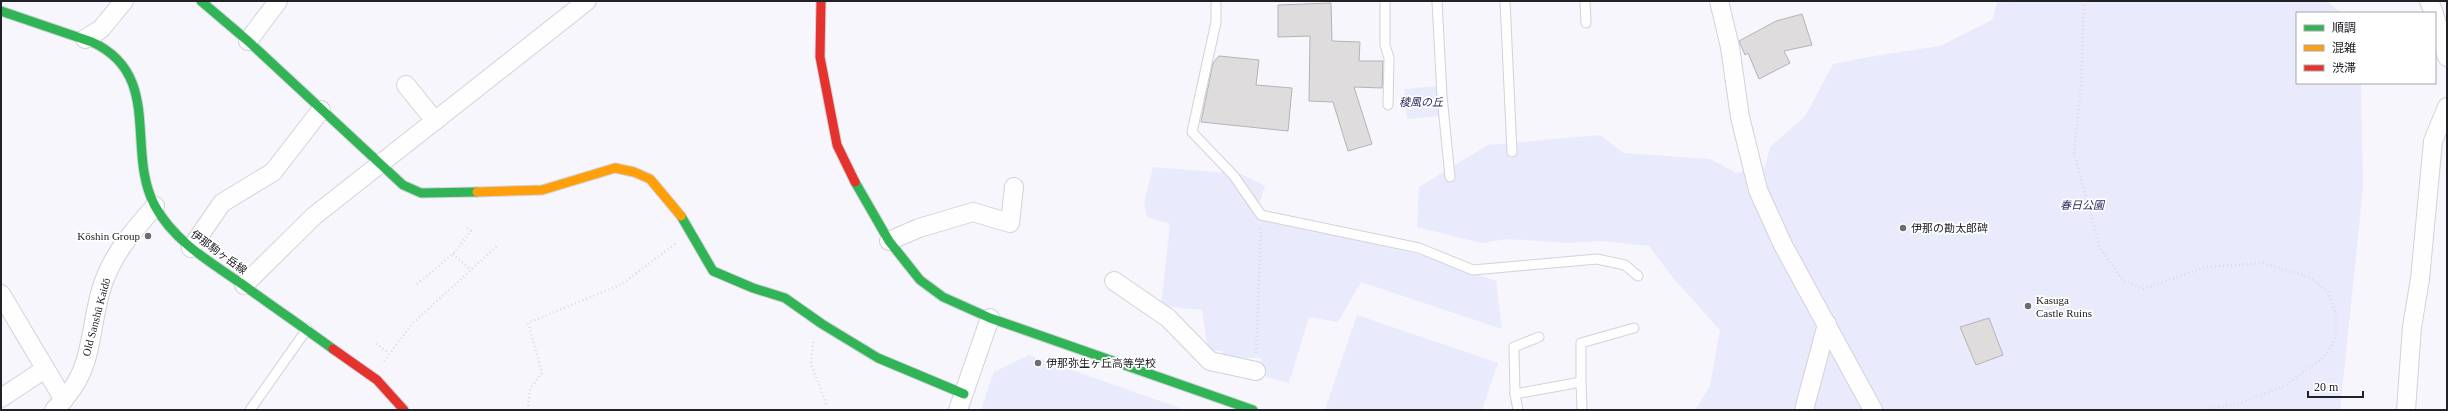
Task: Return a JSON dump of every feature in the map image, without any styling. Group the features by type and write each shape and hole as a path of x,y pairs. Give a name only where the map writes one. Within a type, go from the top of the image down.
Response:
{"street":[{"path":"85,39 101,29 124,1"},
{"path":"201,1 248,41 380,163 396,181 408,189 420,193 542,190 615,168 634,172 650,179 666,196 691,233 713,272 740,284 785,298 822,324 878,358 961,402 990,318"},
{"path":"248,41 278,1"},
{"path":"244,284 314,216 587,1"},
{"path":"821,1 820,57 837,145 851,176 889,241 926,284 943,297 990,318 1253,410"},
{"path":"1719,1 1730,47 1740,117 1758,190 1783,245 1873,410"},
{"path":"2430,1 2434,12"},
{"name":"伊那駒ヶ岳線","path":"1,11 85,39 104,48 116,58 131,79 137,93 142,123 145,175 155,206 166,224 191,248 244,284 377,380 404,410"},
{"path":"2436,20 2447,57"},
{"path":"406,84 435,121"},
{"path":"2406,410 2412,326 2420,279 2433,141 2447,107"},
{"path":"191,248 222,203 273,172 321,110"},
{"path":"889,241 920,228 973,212 1010,223 1014,187"},
{"name":"Old Sanshū Kaidō","path":"59,405 81,373 103,282 113,259 127,237 155,206"},
{"path":"1114,281 1168,318 1210,362 1256,371"},
{"path":"1,294 45,369 59,405"},
{"path":"1804,410 1827,324"},
{"path":"1,398 45,369"}],"lane":[{"path":"1216,1 1216,22 1192,132 1234,176 1261,215 1419,248 1473,270 1597,259 1624,265 1638,276"},
{"path":"1385,1 1385,45 1390,58 1388,105"},
{"path":"1437,1 1442,96 1450,177"},
{"path":"1505,1 1512,152"},
{"path":"1585,1 1586,23"},
{"path":"1582,410 1581,343 1634,328"},
{"path":"250,410 307,329"},
{"path":"1518,410 1515,394 1514,347 1540,337"},
{"path":"1515,394 1581,382"}],"path":[{"path":"2084,1 2081,86 2074,152 2100,248 2122,280 2143,289 2206,267 2262,263 2309,276 2328,292 2336,314 2336,338 2324,358 2286,385 2240,403 2205,410"},
{"path":"1256,371 1261,215"},
{"path":"417,284 453,254 471,231 465,226"},
{"path":"528,410 530,389 542,373 528,323 622,284 691,233"},
{"path":"377,380 379,370 389,353 411,325 497,246"},
{"path":"453,254 471,270"},
{"path":"822,324 813,343 811,364 827,406"},
{"path":"376,344 389,353"}],"green space":[{"name":"春日公園","path":"1998,1 2327,1 2340,12 2296,12 2296,84 2361,84 2363,189 2340,410 1695,410 1710,386 1720,330 1673,278 1649,246 1602,241 1568,243 1508,239 1481,243 1417,227 1419,187 1488,145 1600,135 1624,153 1710,159 1737,173 1765,167 1770,147 1806,115 1833,64 1940,46 1992,20"},
{"name":"稜風の丘","path":"1436,86 1439,116 1407,119 1404,89"},
{"path":"1153,167 1241,174 1265,186 1255,217 1421,255 1496,281 1502,329 1361,282 1338,322 1309,317 1289,383 1263,376 1261,358 1223,358 1222,351 1208,350 1202,310 1161,306 1170,224 1147,217 1144,203"},
{"path":"1357,315 1498,363 1482,410 1325,410"},
{"path":"1029,355 1186,410 981,410 994,372"}],"building":[{"path":"1331,3 1332,41 1360,42 1359,61 1383,61 1382,88 1354,87 1372,144 1348,151 1333,102 1309,101 1310,36 1278,37 1278,5"},
{"path":"1802,14 1812,45 1784,51 1790,63 1759,79 1748,53 1745,55 1739,41 1776,21"},
{"path":"1219,56 1259,60 1256,85 1292,88 1288,131 1201,122 1213,63"},
{"path":"1989,318 2003,355 1976,365 1960,327"}],"traffic: fast":[{"path":"201,1 248,41 403,185 421,193 477,192"},
{"path":"1,11 92,42 114,56 128,74 136,94 143,162 147,185 155,206 163,218 182,240 205,259 333,349"},
{"path":"855,182 889,241 920,280 943,297 990,318 1253,410"},
{"path":"681,216 713,271 753,288 785,298 822,324 878,358 964,394"}],"traffic: slow":[{"path":"477,192 542,190 615,168 634,172 650,179 681,216"}],"traffic: jam":[{"path":"821,1 820,57 837,145 855,182"},
{"path":"333,349 377,380 404,410"}],"place":[{"name":"伊那の勘太郎碑","path":"1903,228"},
{"name":"Kōshin Group","path":"148,236"},
{"name":"Kasuga Castle Ruins","path":"2028,306"},
{"name":"伊那弥生ヶ丘高等学校","path":"1038,363"}]}
